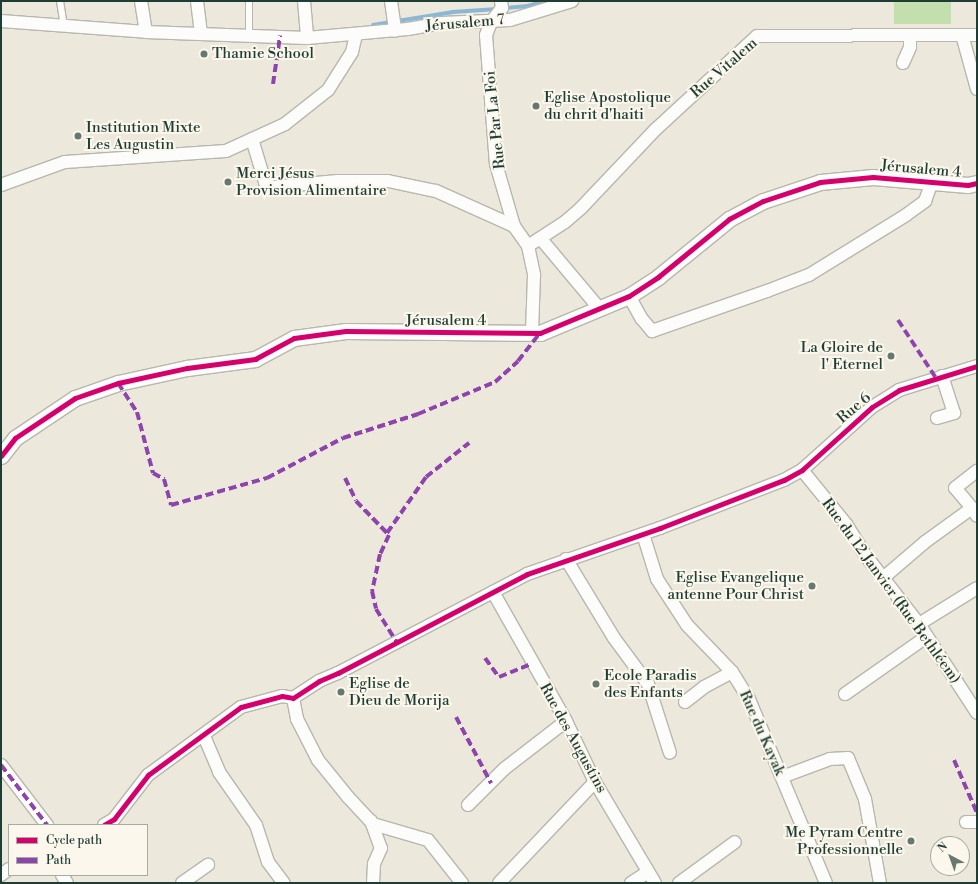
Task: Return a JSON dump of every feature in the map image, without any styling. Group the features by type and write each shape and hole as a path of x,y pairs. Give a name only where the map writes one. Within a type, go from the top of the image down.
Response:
{"street":[{"path":"141,1 146,32"},
{"path":"198,1 201,34"},
{"path":"304,1 307,38"},
{"path":"391,1 395,31"},
{"name":"Rue Par La Foi","path":"501,1 502,8 491,22 486,35 496,164 514,226 528,246 534,274 532,333"},
{"name":"Jérusalem 7","path":"1,21 146,32 307,38 395,31 442,23 510,20 572,1"},
{"path":"1,185 65,162 226,151 285,124 328,90 352,52 356,35"},
{"path":"903,63 910,47 910,35"},
{"path":"962,35 977,89"},
{"name":"Rue Vitalem","path":"528,246 540,239 581,208 656,129 757,36 977,35"},
{"path":"252,139 265,182 272,187 338,181 388,180 436,191 514,226"},
{"name":"Jérusalem 4","path":"1,456 15,438 75,398 118,383 172,371 255,359 294,338 346,331 540,333 629,296 658,277 730,219 763,201 820,182 873,177 968,185 977,183"},
{"path":"629,296 642,319 652,331 809,275 926,201 932,182"},
{"path":"540,239 599,308"},
{"name":"Rue 6","path":"293,698 319,681 338,673 526,574 566,559 643,534 765,488 802,470 872,407 900,390 977,366"},
{"path":"938,418 954,413 942,376"},
{"name":"Rue du 12 Janvier (Rue Bethléem)","path":"802,470 846,524 883,578 919,624 926,637 977,713"},
{"path":"883,578 925,542 974,512 954,488 977,471"},
{"name":"Rue du Kayak","path":"643,534 657,579 687,625 732,672 749,699 826,883"},
{"path":"566,559 614,638 648,684 670,753"},
{"path":"919,624 977,588"},
{"name":"Rue des Augustins","path":"493,592 566,722 595,782 655,883"},
{"path":"845,694 926,637"},
{"path":"685,702 704,686 732,672"},
{"path":"106,824 114,819 148,775 241,708 282,696 293,698 297,719 318,760 371,821 381,848 374,864 373,883"},
{"path":"468,805 504,769 566,722"},
{"path":"204,736 218,772 256,825 268,862 284,883"},
{"path":"782,777 830,759 848,758 865,799 880,883"},
{"path":"1,766 46,824"},
{"path":"499,883 595,782"},
{"path":"371,821 428,840 462,883"},
{"path":"679,883 735,842"},
{"path":"182,883 208,865"},
{"path":"631,883 648,872"}],"lane":[{"path":"60,1 64,26"},
{"path":"249,1 249,36"}],"green space":[{"path":"894,1 951,1 951,24 894,24"}],"waterway":[{"path":"505,8 528,6 545,1"},
{"path":"373,25 453,12 497,9"}],"marked path":[{"path":"273,84 280,36"},
{"path":"898,320 936,378"},
{"path":"118,383 137,412 153,473 164,479 171,505 267,478 343,438 418,414 495,382 518,361 540,333"},
{"path":"387,533 426,477 469,443"},
{"path":"345,478 356,501 389,535 380,554 372,591 376,609 397,642"},
{"path":"485,658 499,677 532,664"},
{"path":"456,717 491,783"},
{"path":"954,760 977,813"},
{"path":"1,765 46,824"}],"cycle path":[{"path":"1,456 15,438 75,398 118,383 187,368 255,359 294,338 346,331 540,333 629,296 658,277 729,219 763,201 820,182 873,177 968,185 977,183"},
{"path":"106,824 114,819 148,775 241,707 282,696 293,698 319,681 338,673 527,574 660,528 784,480 802,470 872,407 899,390 977,366"}],"place":[{"name":"Thamie School","path":"204,54"},
{"name":"Eglise Apostolique du chrit d'haiti","path":"536,106"},
{"name":"Institution Mixte Les Augustin","path":"78,136"},
{"name":"Merci Jésus Provision Alimentaire","path":"228,182"},
{"name":"La Gloire de l' Eternel","path":"891,356"},
{"name":"Eglise Evangelique antenne Pour Christ","path":"812,586"},
{"name":"Ecole Paradis des Enfants","path":"596,684"},
{"name":"Eglise de Dieu de Morija","path":"341,692"},
{"name":"Me Pyram Centre Professionnelle","path":"911,841"}]}
